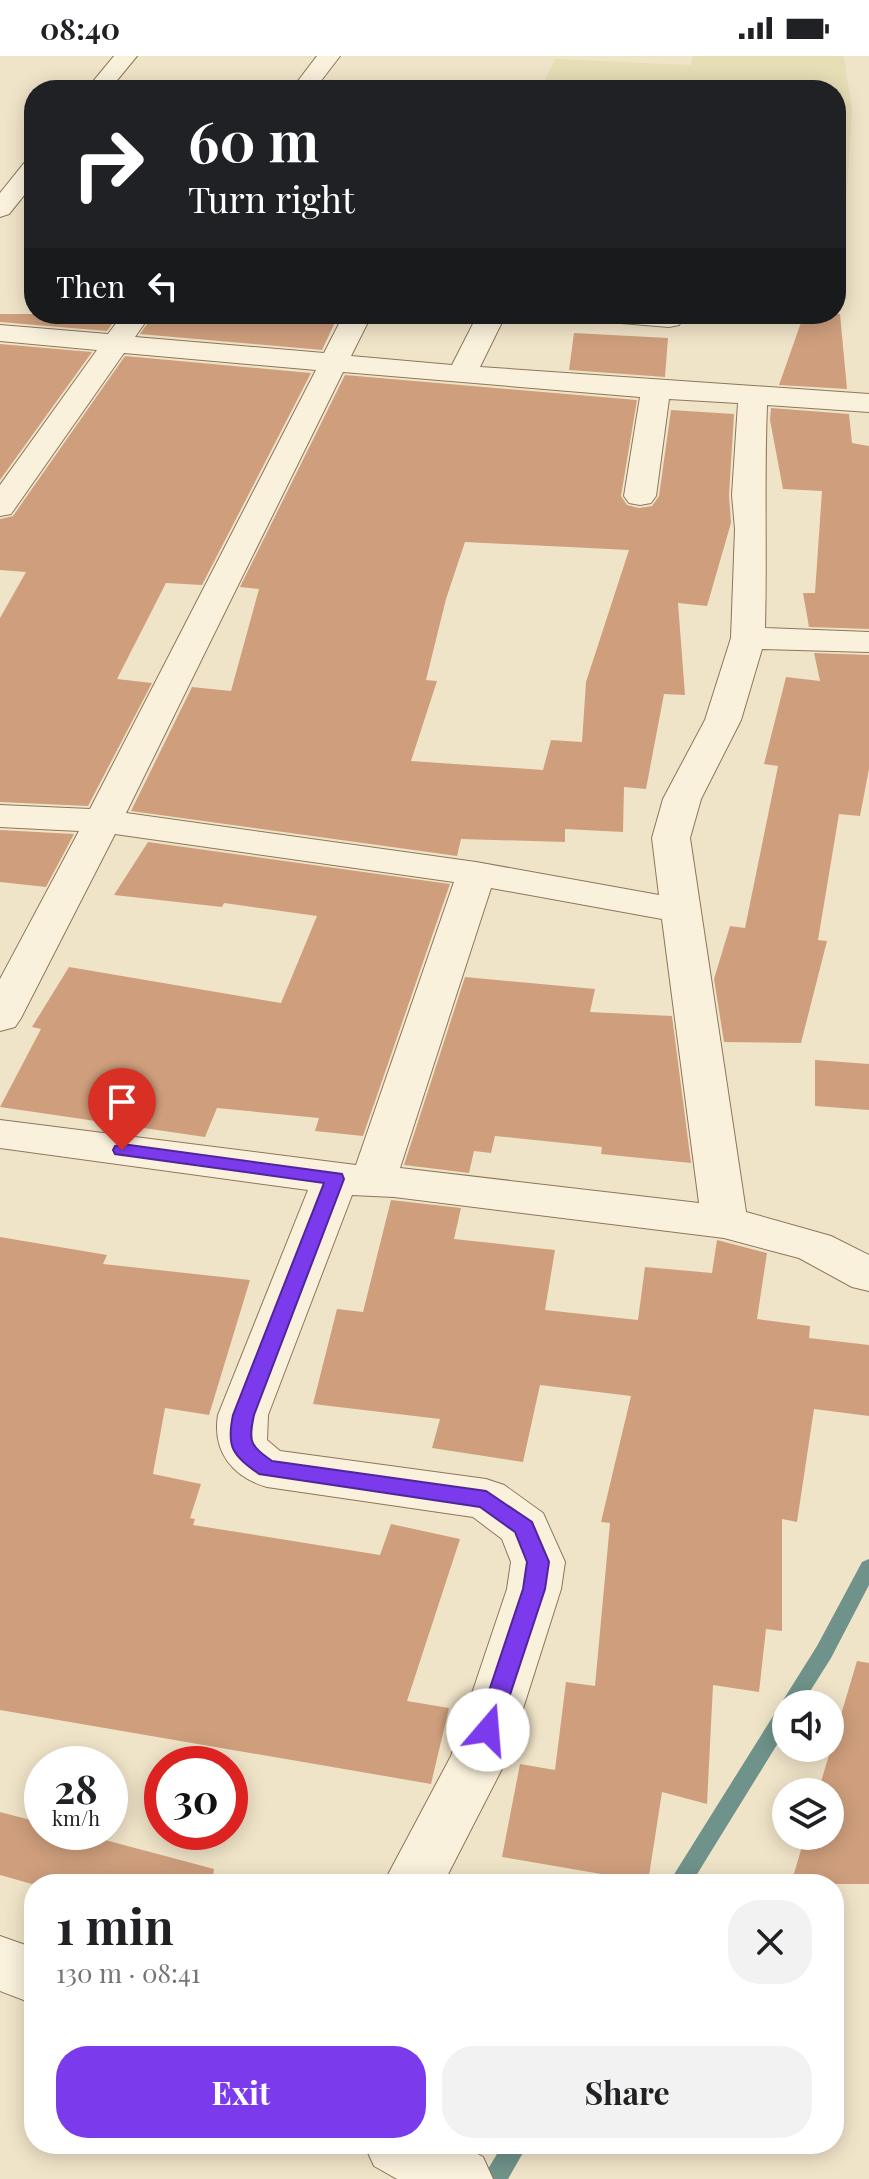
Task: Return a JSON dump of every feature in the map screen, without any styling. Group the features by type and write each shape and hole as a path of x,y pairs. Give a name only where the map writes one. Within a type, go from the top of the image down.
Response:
{"street":[{"path":"106,80 126,56"},
{"path":"310,80 329,56"},
{"path":"0,209 24,179"},
{"path":"0,507 130,324"},
{"path":"0,1018 103,821 353,324"},
{"path":"462,374 487,324"},
{"path":"0,333 331,364 656,390 869,403"},
{"path":"640,496 656,390"},
{"path":"724,1222 671,838 682,799 723,720 748,638 751,529 748,495 753,397"},
{"path":"748,638 869,642"},
{"path":"0,816 103,821 476,874 683,911"},
{"path":"418,1874 478,1759 534,1589 538,1562 524,1527 486,1499 267,1468 247,1454 239,1436 243,1415 354,1180 476,874"},
{"path":"0,1134 354,1180 724,1222 815,1247 869,1275"},
{"path":"0,1963 24,1972"}],"shaded area":[{"path":"693,56 844,56 852,111 846,205 846,80 545,80 555,59 690,65"}],"building":[{"path":"0,314 24,314 24,324 112,324 107,331 0,322"},
{"path":"147,324 334,324 322,350 140,334"},
{"path":"800,324 841,324 847,389 779,385"},
{"path":"574,333 668,338 665,377 569,370"},
{"path":"0,344 92,352 0,480"},
{"path":"125,356 311,373 202,585 166,583 117,679 152,683 88,806 0,802 0,618 26,572 0,570 0,519 13,516"},
{"path":"345,375 637,400 621,496 627,505 639,508 652,506 659,496 671,410 734,414 729,495 731,523 707,606 678,603 685,695 664,694 646,789 624,787 623,832 565,829 565,842 461,839 457,856 131,811 192,687 231,691 259,589 240,587","holes":["465,542 629,550 586,682 582,742 551,740 543,770 411,761 437,681 426,680 446,599"]},
{"path":"771,408 849,414 852,443 869,446 869,629 809,627 803,593 815,593 822,491 783,489 770,420"},
{"path":"814,653 869,655 869,769 860,816 839,814 818,940 827,941 801,1043 724,1042 714,979 730,926 745,928 778,766 764,764 786,677 820,681"},
{"path":"0,830 74,834 46,887 0,882"},
{"path":"148,842 450,884 363,1136 315,1131 319,1118 217,1108 205,1137 0,1107 41,1029 32,1027 69,967 281,1003 317,916 224,903 222,907 114,895"},
{"path":"465,977 595,989 590,1012 672,1016 691,1163 601,1154 602,1147 495,1136 491,1153 474,1151 469,1173 404,1165"},
{"path":"815,1060 869,1064 869,1110 815,1106"},
{"path":"391,1200 461,1208 454,1239 555,1250 545,1310 638,1320 645,1267 712,1273 717,1240 767,1253 757,1319 810,1326 809,1338 869,1345 869,1416 814,1409 797,1522 782,1519 782,1631 766,1629 759,1692 713,1685 707,1804 662,1792 649,1874 601,1874 502,1857 520,1764 555,1770 566,1682 595,1686 610,1523 601,1522 631,1396 540,1385 523,1462 432,1448 440,1419 313,1404 337,1309 363,1312"},
{"path":"0,1237 107,1255 103,1264 250,1280 209,1415 165,1408 153,1474 201,1484 190,1518 195,1519 193,1525 380,1555 391,1524 460,1539 407,1701 449,1708 431,1784 248,1753 248,1746 210,1746 0,1710"},
{"path":"857,1661 869,1663 869,1884 844,1884 844,1874 794,1874 801,1850 844,1850 844,1778 822,1778 827,1762 844,1762 844,1705"},
{"path":"0,1812 24,1818 24,1850 128,1850 128,1846 214,1869 213,1874 24,1874 24,1882 0,1875"}],"waterway":[{"path":"800,1690 824,1652 869,1567"},
{"path":"685,1874 772,1735"},
{"path":"494,2179 510,2154"}],"route":[{"path":"122,1150 335,1179 243,1415 239,1436 247,1454 267,1468 486,1499 524,1527 538,1562 534,1589 488,1730"}]}
